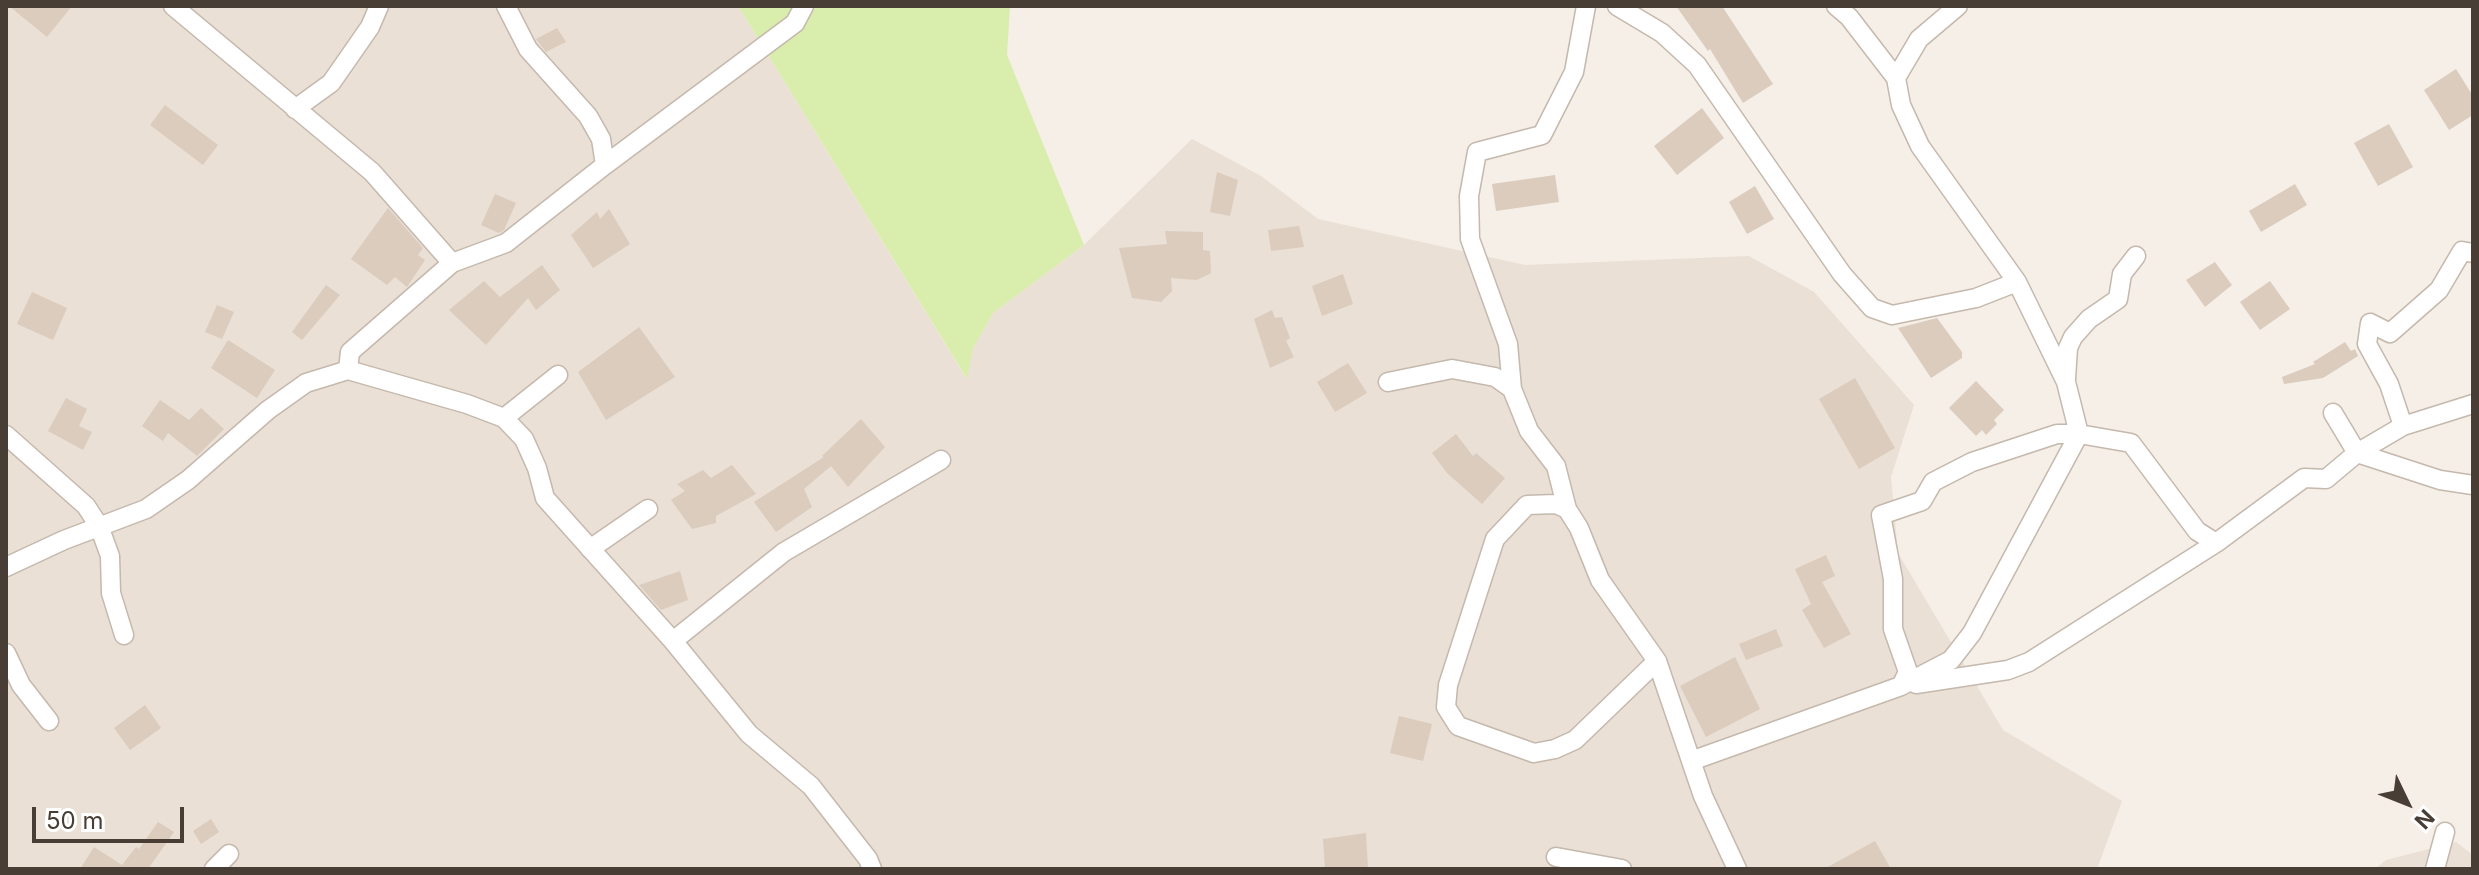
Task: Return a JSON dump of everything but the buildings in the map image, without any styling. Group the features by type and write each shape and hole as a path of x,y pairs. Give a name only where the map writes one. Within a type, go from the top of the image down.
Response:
{"street":[{"path":"173,6 372,172 452,263"},
{"path":"295,109 331,83 370,27 379,6"},
{"path":"506,6 528,49 588,116 601,139 605,165"},
{"path":"348,370 350,352 452,263 506,243 795,23 804,6"},
{"path":"1586,6 1574,72 1542,135 1477,152 1469,196 1470,239 1508,344 1512,389 1529,431 1556,466 1567,509 1579,528 1600,580 1657,661 1703,796 1737,869"},
{"path":"1617,6 1662,33 1697,65 1842,274 1872,308 1892,315 1976,298 2017,282"},
{"path":"1691,761 1901,686 1951,660 1972,633 2079,434 2066,382 2017,282 1920,146 1901,105 1896,78 1849,17 1836,6"},
{"path":"1896,78 1919,39 1958,6"},
{"path":"2403,426 2389,384 2367,344 2370,323 2390,333 2439,290 2462,251 2473,253"},
{"path":"2066,382 2068,348 2073,337 2089,319 2118,299 2122,274 2136,256"},
{"path":"1388,382 1452,369 1495,377 1512,389"},
{"path":"6,567 146,509 188,480 268,410 306,383 348,370 467,404 504,418 524,439 537,468 545,498 673,641 749,734 811,786 868,859 872,869"},
{"path":"504,418 558,375"},
{"path":"1901,686 2008,670 2029,662 2216,543 2304,478 2326,479 2357,453 2403,426 2473,404"},
{"path":"2333,413 2357,453 2440,480 2473,485"},
{"path":"1901,686 1908,672 1893,629 1893,579 1881,515 1922,501 1933,482 1972,462 2057,434 2079,434 2131,443 2197,531 2216,543"},
{"path":"6,435 86,506 99,526 110,556 111,593 124,635"},
{"path":"673,641 784,552 941,460"},
{"path":"1567,509 1556,504 1527,505 1495,539 1448,685 1446,707 1458,726 1534,753 1555,749 1575,740 1657,661"},
{"path":"590,549 648,509"},
{"path":"6,653 21,685 49,721"},
{"path":"2435,869 2445,832"},
{"path":"214,869 229,854"},
{"path":"1556,857 1622,869"}],"shaded area":[{"path":"6,6 738,6 966,378 973,348 993,313 1084,245 1192,139 1261,176 1318,219 1525,265 1749,256 1814,292 1914,405 1891,477 1898,553 2003,730 2122,801 2097,869 6,869"},
{"path":"2456,842 2473,855 2473,869 2375,869 2386,860"}],"green space":[{"path":"738,6 1010,6 1007,55 1084,245 993,313 973,348 967,379"}]}
